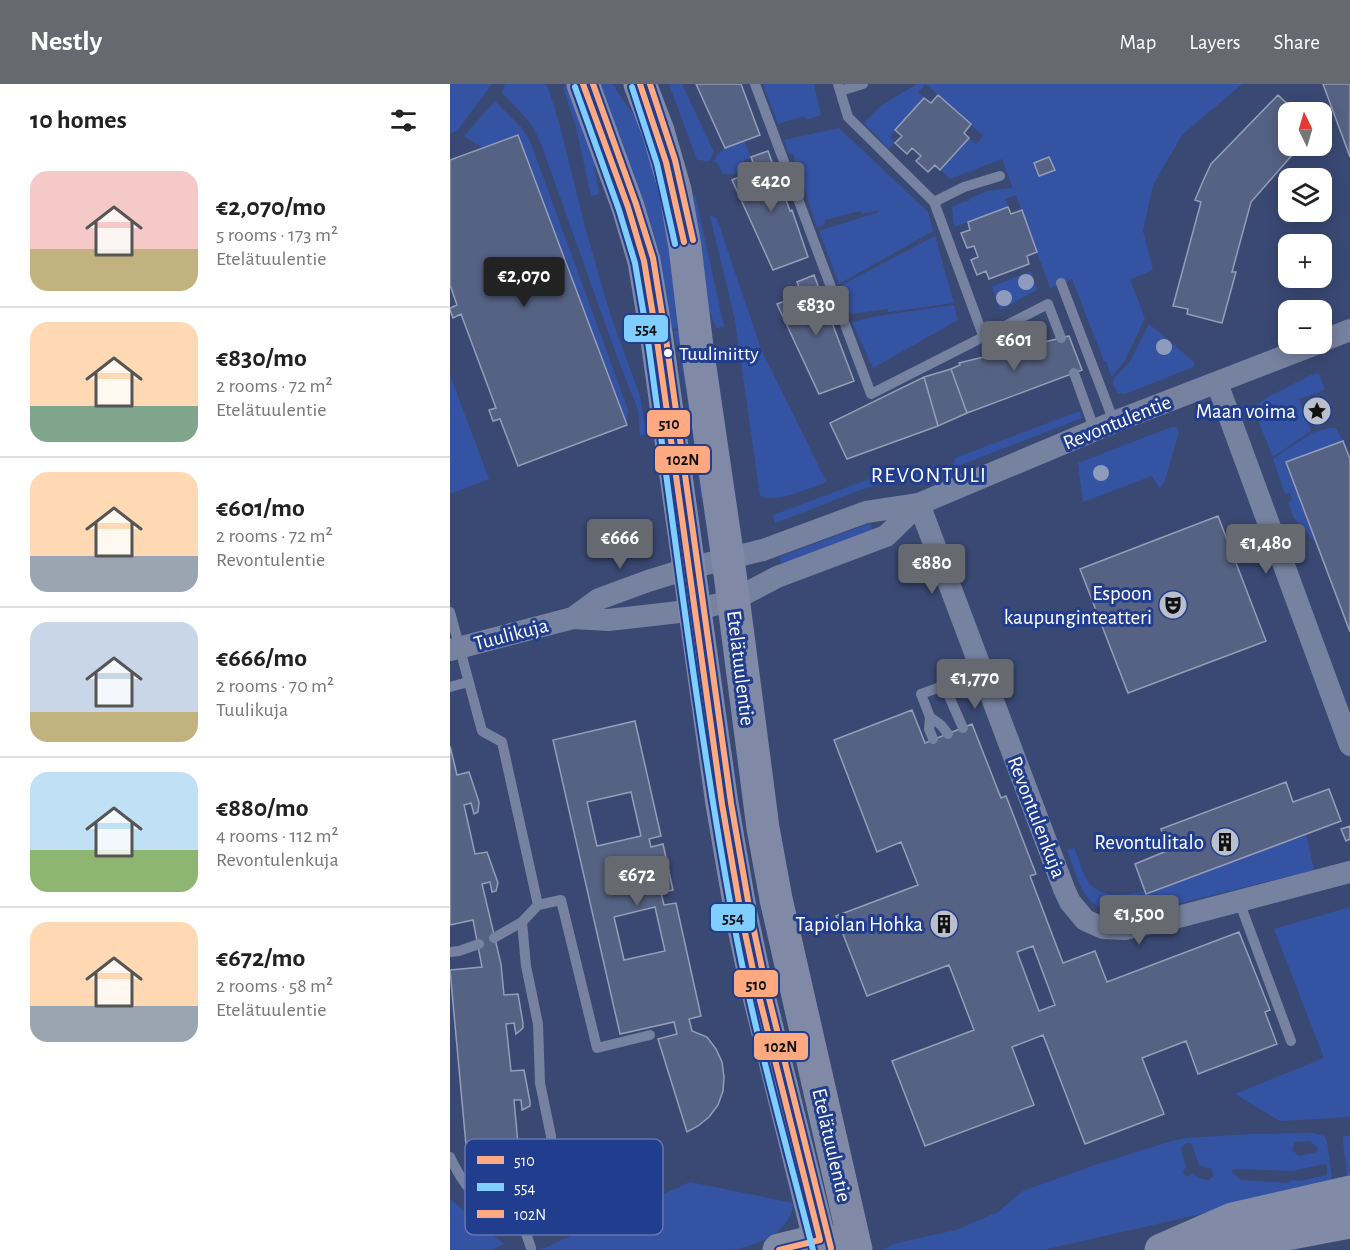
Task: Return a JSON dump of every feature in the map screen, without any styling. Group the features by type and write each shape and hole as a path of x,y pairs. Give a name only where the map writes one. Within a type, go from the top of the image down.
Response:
{"highway":[{"path":"1161,1250 1232,1219 1350,1192"},
{"path":"1202,1250 1350,1222"},
{"path":"779,1250 821,1245 855,1249"}],"main road":[{"name":"Etelätuulentie","path":"583,84 628,207 644,261 690,568 722,804 741,914 756,984 821,1245"},
{"name":"Etelätuulentie","path":"640,84 658,131 675,190 685,247 763,828 774,887 855,1249"}],"street":[{"path":"1332,337 1350,330"},
{"name":"Revontulentie","path":"690,568 763,550 866,512 919,504 1104,427 1291,354"},
{"path":"1217,383 1350,745"},
{"name":"Revontulentie","path":"696,610 733,600 777,577 885,536 919,504"},
{"name":"Revontulenkuja","path":"919,504 1064,889 1070,902 1085,920 1103,928 1125,929 1239,902 1350,872"},
{"name":"Tuulikuja","path":"573,618 599,599 690,568"},
{"name":"Tuulikuja","path":"455,649 573,618 608,620 696,610"}],"lane":[{"path":"755,84 871,393 1048,304 1061,338"},
{"path":"863,84 839,88 848,117 934,202 984,338"},
{"path":"934,202 964,187 1000,176"},
{"path":"1061,283 1104,427"},
{"path":"1074,373 1104,427"},
{"path":"450,612 455,649 468,682 482,731 502,742 538,905"},
{"path":"933,740 928,729 930,717 921,694 982,672"},
{"path":"450,687 468,682"},
{"path":"944,685 963,728"},
{"path":"930,717 948,734"},
{"path":"494,938 522,922 538,905 561,900 597,1048 650,1035"},
{"path":"1239,902 1291,1041"},
{"path":"522,922 526,966 538,1024 540,1083 551,1139"},
{"path":"450,952 479,944"},
{"path":"450,1157 465,1183"},
{"path":"527,1235 531,1248"}],"shaded area":[{"path":"450,84 492,84 457,131 450,133"},
{"path":"505,84 545,84 548,87 609,311 640,396 646,434 640,436 638,410 540,141 529,121 502,93"},
{"path":"613,84 638,122 648,146 663,197 683,327 671,329 596,86"},
{"path":"669,84 682,84 714,152 709,161 697,160"},
{"path":"763,84 814,84 821,115 806,120 804,116 778,124"},
{"path":"917,84 926,84 918,92 924,98 890,137 895,143 889,149 864,123 882,105"},
{"path":"926,84 1242,84 1182,135 1153,185 1143,231 1153,270 1130,280 1145,318 1125,360 1113,376 1104,361 1072,279 1050,288 1016,195 1005,199 1008,207 954,227 952,207 987,191 1013,188 1002,159 950,179 940,170 969,138 976,144 983,136"},
{"path":"569,85 593,156 599,194 591,196 576,127 563,87"},
{"path":"495,101 521,127 530,141 628,410 627,425 518,135 483,148 464,136"},
{"path":"839,128 928,212 933,231 839,284 819,231 879,212 879,210 862,214 860,211 825,220 824,225 817,227 793,154 789,154 784,140"},
{"path":"744,141 751,157 744,161 748,170 723,174 714,161 716,157 726,148"},
{"path":"695,194 724,327 716,328 707,304 687,197"},
{"path":"710,216 717,219 761,349 826,481 822,484 782,497 760,496 735,320"},
{"path":"935,236 954,303 888,312 888,309 850,314 840,286"},
{"path":"1031,271 1037,290 1000,310 992,287"},
{"path":"954,305 958,320 873,368 852,322 877,316"},
{"path":"1149,324 1195,365 1125,394 1118,393 1113,384 1114,378 1129,363"},
{"path":"682,330 705,498 701,498 686,393 673,331"},
{"path":"1319,373 1325,390 1299,399 1311,431 1273,457 1257,418 1258,404 1311,375"},
{"path":"450,375 489,479 450,494"},
{"path":"1080,411 1082,418 953,468 955,458"},
{"path":"1177,427 1179,432 1164,483 1159,488 1152,476 1083,502 1078,463"},
{"path":"1336,428 1343,441 1286,462 1316,543 1294,518 1288,502 1292,500 1290,493 1285,494 1273,459 1312,433"},
{"path":"936,465 940,471 929,477 896,480 875,485 775,523 773,515 872,478"},
{"path":"870,523 873,531 782,565 779,557"},
{"path":"1306,834 1314,870 1132,915 1104,910 1095,904 1082,889 1068,852 1068,849 1074,848 1087,880 1098,891 1121,895 1145,891 1147,894"},
{"path":"1350,907 1350,1117 1280,1121 1235,1094 1324,1058 1274,929"},
{"path":"1313,1133 1324,1136 1327,1141 1332,1179 1347,1176 1343,1137 1350,1135 1350,1180 1043,1250 883,1250 893,1244 956,1230 998,1212 1023,1191 1092,1166 1185,1138","holes":["1310,1141 1318,1148 1317,1152 1299,1156 1292,1150 1295,1142","1189,1142 1199,1165 1212,1169 1213,1176 1209,1180 1198,1178 1193,1173 1187,1177 1183,1172 1186,1167 1181,1149","1327,1165 1327,1175 1301,1181 1290,1180 1288,1183 1241,1180 1231,1171 1234,1169 1293,1171"]},
{"path":"690,1182 793,1203 791,1214 779,1231 759,1242 738,1249 540,1250 573,1235 663,1235 663,1194"},
{"path":"450,1199 465,1212 465,1235 493,1235 504,1244 492,1250 450,1250"}],"building":[{"path":"696,84 741,84 760,135 725,148"},
{"path":"1323,84 1350,84 1350,157 1332,108 1332,102 1330,102"},
{"path":"938,95 971,124 964,133 969,138 940,170 935,165 928,172 916,161 921,156 912,148 907,154 895,143 902,136 895,130 924,98 931,103"},
{"path":"1278,95 1285,102 1278,102 1278,156 1291,156 1281,168 1278,168 1278,171 1251,202 1232,272 1236,272 1222,323 1187,314 1188,309 1173,306 1201,202 1195,200 1211,164"},
{"path":"518,135 627,425 518,466 500,419 493,421 489,410 496,408 461,314 453,318 450,310 457,305 450,285 450,160"},
{"path":"768,151 808,257 773,270 732,180 756,170 751,157"},
{"path":"1049,157 1055,170 1039,176 1034,163"},
{"path":"1008,207 1011,214 1022,210 1037,252 1027,256 1029,264 989,279 986,271 977,275 971,260 978,257 974,246 967,248 961,233 970,230 968,222"},
{"path":"814,275 854,381 819,394 777,304 802,295 797,282"},
{"path":"1069,336 1082,370 967,413 951,369 960,365 959,363"},
{"path":"951,369 967,413 938,426 924,377"},
{"path":"924,377 938,426 847,459 830,423"},
{"path":"1343,441 1350,459 1350,632 1286,462"},
{"name":"Espoon kaupunginteatteri","path":"1218,516 1266,641 1128,693 1080,569"},
{"name":"Tapiolan Hohka","path":"912,710 925,743 972,724 1001,798 1006,796 1036,874 1030,876 1063,963 1095,951 1107,982 1239,932 1270,1010 1265,1012 1277,1044 1198,1074 1186,1041 1142,1058 1164,1114 1085,1144 1043,1035 1012,1047 1034,1105 925,1146 892,1061 974,1030 949,965 867,996 836,916 918,885 901,842 877,852 834,740","holes":["1033,946 1055,1005 1039,1011 1017,952"]},
{"path":"635,721 661,836 649,839 651,847 663,844 673,890 661,893 664,905 676,903 701,1016 689,1019 692,1031 707,1037 716,1049 722,1062 724,1077 723,1091 718,1105 709,1117 687,1132 658,1039 677,1034 674,1022 620,1034 553,740","holes":["631,792 641,836 597,846 587,802","655,907 665,951 624,960 614,917"]},
{"path":"450,746 457,775 469,772 479,802 478,812 474,814 471,803 464,805 475,854 487,852 498,883 496,891 492,892 490,882 482,884 501,964 504,995 518,994 523,1023 523,1028 516,1034 514,1023 506,1024 511,1071 524,1070 530,1102 530,1106 522,1110 521,1100 514,1100 518,1139 465,1139 450,970 482,967 473,920 450,925"},
{"name":"Revontulitalo","path":"1286,782 1293,802 1329,789 1341,821 1146,894 1135,864 1169,850 1161,829"},
{"path":"1350,826 1350,839 1346,841 1341,829"}],"transit line":[{"name":"510","path":"583,84 628,207 644,261 722,804 741,914 756,984 820,1240 779,1250"},
{"name":"102N","path":"593,84 653,258 731,803 750,912 765,982 831,1248"},
{"name":"510","path":"640,84 666,162 684,242"},
{"name":"102N","path":"650,84 675,160 693,240"},
{"name":"554","path":"575,87 619,210 635,263 719,841 740,955 759,1040 813,1250"},
{"name":"554","path":"632,87 657,164 675,244"}],"place":[{"name":"Tuuliniitty","path":"668,353"},
{"name":"Maan voima","path":"1317,411"},
{"name":"Espoon kaupunginteatteri","path":"1173,605"},
{"name":"Revontulitalo","path":"1225,842"},
{"name":"Tapiolan Hohka","path":"944,924"}],"district":[{"name":"REVONTULI","path":"929,474"}]}
